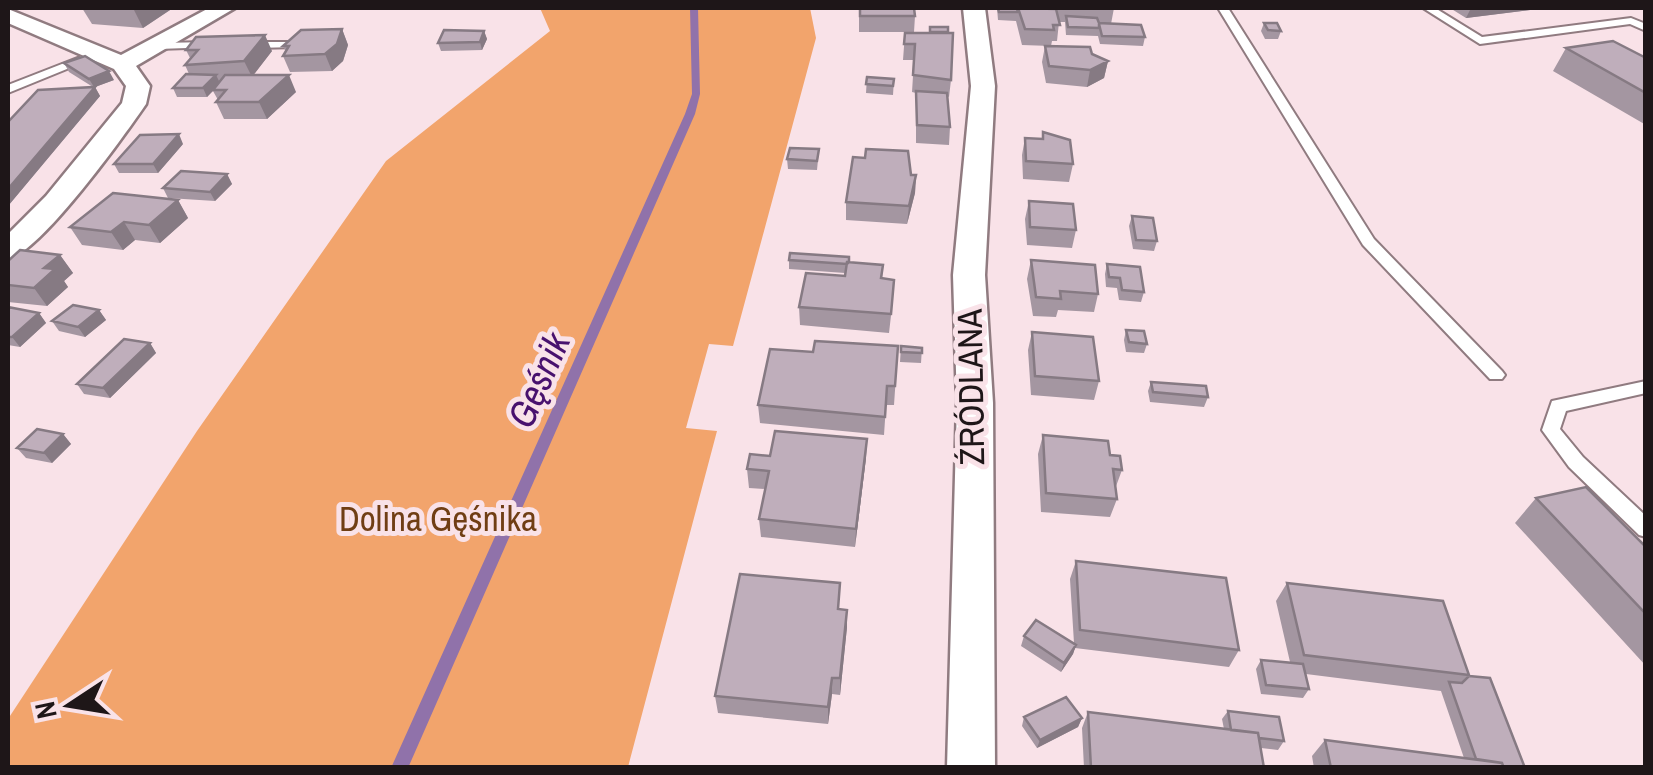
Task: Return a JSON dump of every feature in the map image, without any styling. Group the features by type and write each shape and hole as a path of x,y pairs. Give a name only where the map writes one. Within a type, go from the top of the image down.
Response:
{"street":[{"path":"122,64 224,8"},
{"name":"ŹRÓDLANA","path":"971,768 975,403 969,275 983,86 974,8"},
{"path":"8,14 122,64 138,86 134,104 56,202 8,250"}],"lane":[{"path":"1224,8 1368,242 1496,376"},
{"path":"1428,8 1480,41 1631,21 1646,28"},
{"path":"158,46 220,45"},
{"path":"239,45 294,45"},
{"path":"8,88 94,54"},
{"path":"1646,387 1558,406 1551,430 1576,462 1646,530"}],"green space":[{"name":"Dolina Gęśnika","path":"540,8 810,8 816,38 733,346 709,344 686,428 717,431 628,767 8,767 8,719 197,431 386,161 550,31"}],"building":[{"path":"860,8 914,8 915,16 860,16"},
{"path":"998,8 1018,8 1017,12 999,12"},
{"path":"1018,8 1056,9 1060,25 1053,25 1054,30 1025,29"},
{"path":"1066,16 1097,18 1099,23 1141,25 1145,37 1102,36 1099,24 1099,28 1068,27"},
{"path":"1264,23 1277,23 1281,31 1268,30"},
{"path":"930,27 948,27 948,32 930,32"},
{"path":"342,29 337,44 325,54 283,56 289,46 283,46 301,30"},
{"path":"444,30 484,31 480,42 438,43"},
{"path":"905,33 953,33 951,80 913,75 915,44 904,44"},
{"path":"265,35 244,61 185,65 198,50 186,50 196,37"},
{"path":"1613,41 1646,58 1646,93 1566,48"},
{"path":"1045,46 1090,47 1092,54 1108,61 1090,70 1049,66"},
{"path":"85,56 109,71 89,79 64,63"},
{"path":"186,74 216,75 203,88 173,88"},
{"path":"225,75 289,75 259,102 216,102 226,90 213,90"},
{"path":"867,77 894,79 893,86 866,84"},
{"path":"95,87 8,189 8,122 38,90"},
{"path":"916,91 947,93 950,127 917,125"},
{"path":"1043,132 1070,140 1073,164 1026,161 1025,138 1043,139"},
{"path":"179,134 153,164 114,164 140,135"},
{"path":"790,148 819,149 817,161 787,159"},
{"path":"866,149 908,151 911,175 916,175 909,206 846,202 853,157 865,158"},
{"path":"181,171 227,174 210,192 163,188"},
{"path":"113,193 178,200 149,225 124,222 111,232 70,227"},
{"path":"1029,201 1073,204 1076,230 1030,227"},
{"path":"1132,216 1153,218 1157,241 1136,240"},
{"path":"20,250 60,255 44,268 55,269 34,288 8,285 8,261"},
{"path":"790,253 849,257 849,262 789,260"},
{"path":"1031,260 1095,265 1098,294 1060,291 1061,299 1036,297"},
{"path":"847,262 883,265 881,278 894,280 891,314 799,307 806,273 845,276"},
{"path":"1107,264 1140,267 1144,292 1122,290 1120,278 1109,277"},
{"path":"73,305 99,310 78,327 52,321"},
{"path":"8,307 39,313 8,337"},
{"path":"1126,330 1144,331 1147,344 1129,342"},
{"path":"1032,332 1093,337 1099,381 1035,376"},
{"path":"124,339 150,343 103,388 77,384"},
{"path":"815,341 898,346 895,386 887,386 885,417 758,405 770,349 813,352"},
{"path":"901,346 922,348 922,353 901,352"},
{"path":"1151,382 1206,386 1208,397 1153,392"},
{"path":"37,429 63,434 44,453 17,448"},
{"path":"775,431 867,439 856,529 759,519 769,471 747,469 750,454 770,456"},
{"path":"1043,435 1108,441 1110,455 1120,456 1122,470 1113,469 1117,499 1046,493"},
{"path":"1586,487 1646,547 1646,614 1536,498"},
{"path":"1076,561 1226,578 1239,650 1080,630"},
{"path":"740,574 840,583 838,609 847,610 840,678 832,678 828,707 715,696"},
{"path":"1287,583 1443,601 1469,675 1304,655"},
{"path":"1036,620 1076,645 1064,663 1024,636"},
{"path":"1261,660 1303,664 1309,689 1266,685"},
{"path":"1469,676 1490,678 1525,768 1504,768 1502,763 1476,759 1449,682 1462,683"},
{"path":"1066,697 1082,718 1040,740 1024,717"},
{"path":"1228,711 1279,717 1284,741 1231,730"},
{"path":"1088,712 1258,733 1264,768 1091,768"},
{"path":"1325,740 1502,763 1504,768 1331,768"}],"waterway":[{"name":"Gęśnik","path":"399,768 690,114 696,94 694,8"}]}
